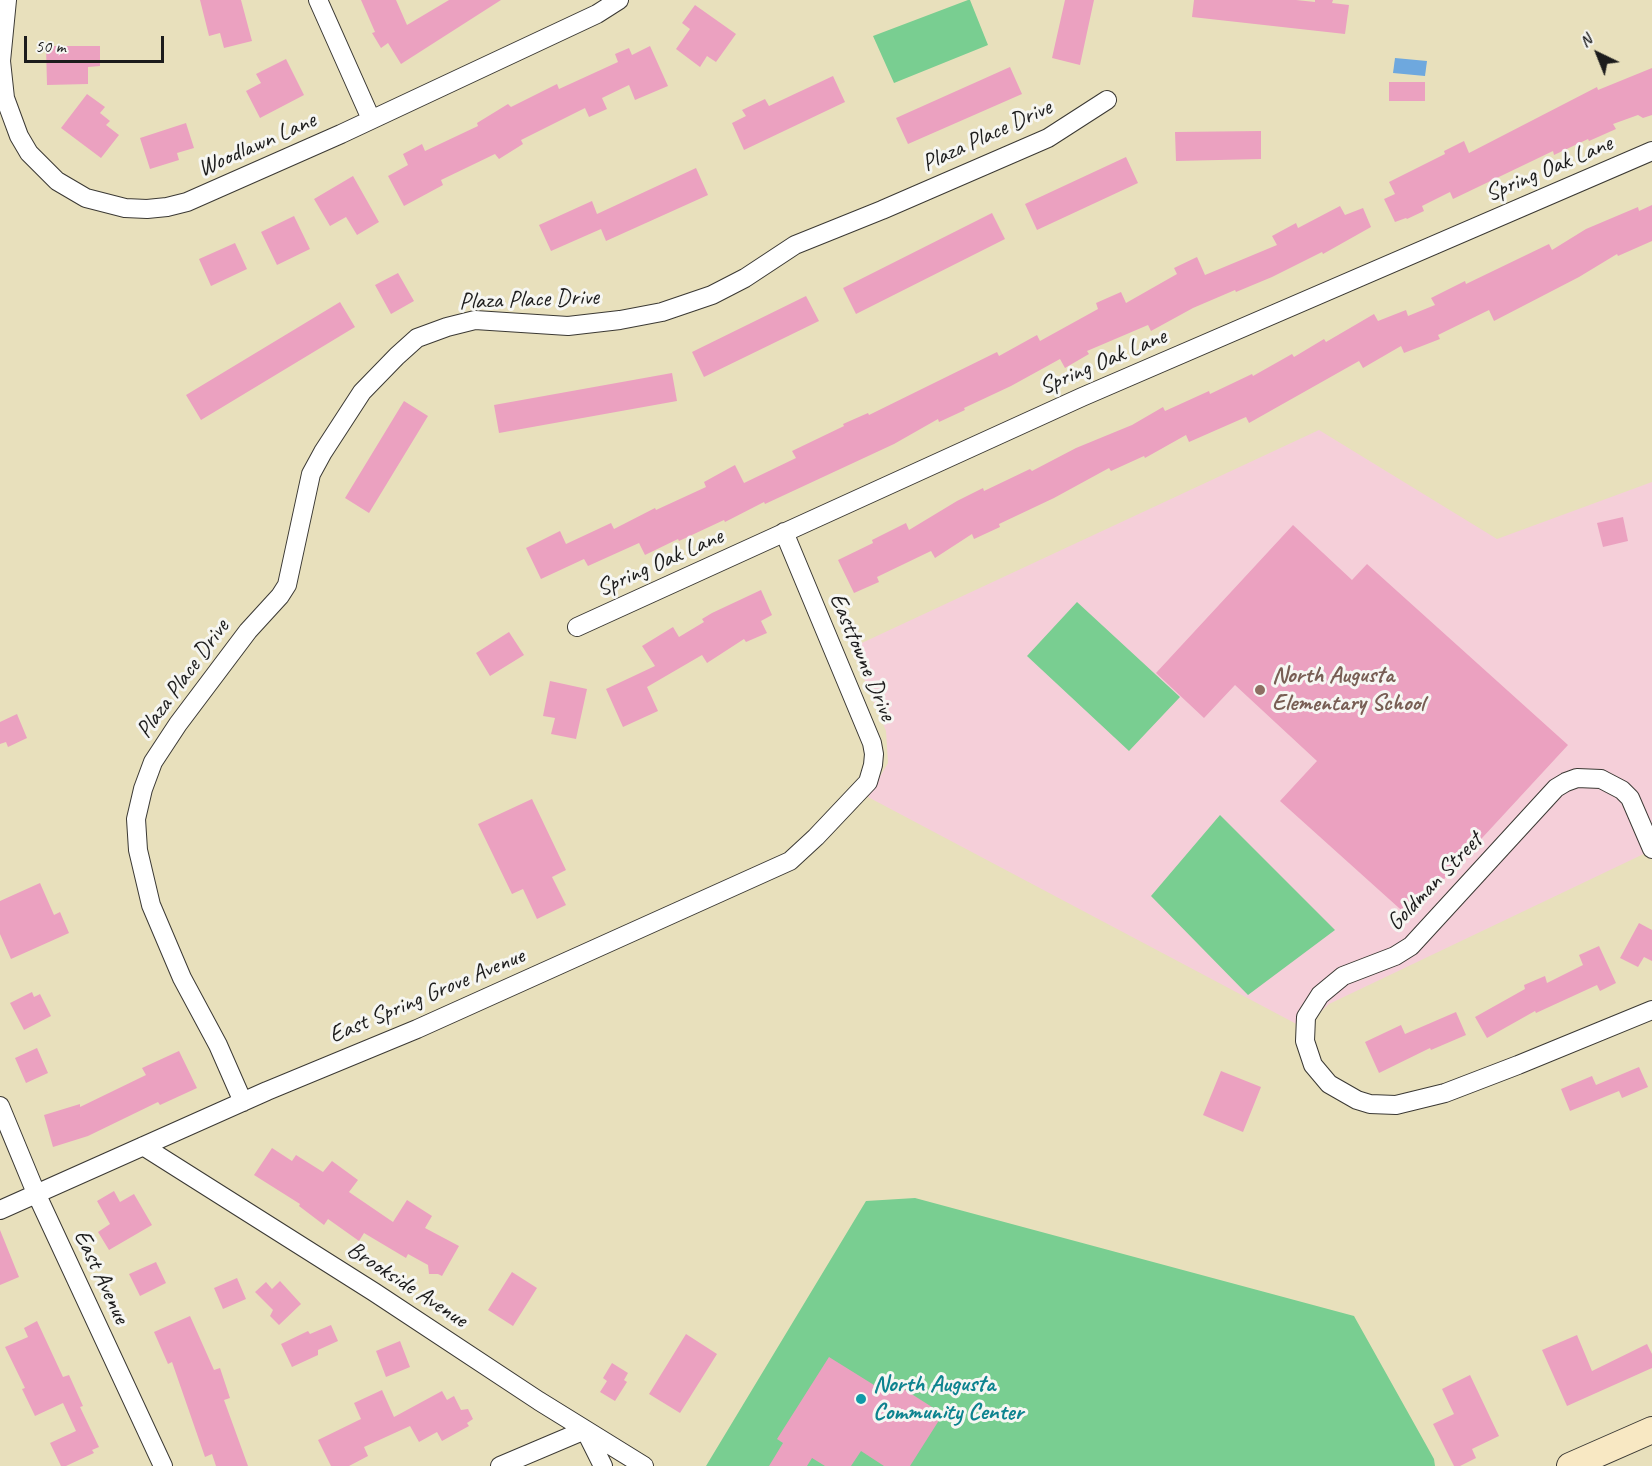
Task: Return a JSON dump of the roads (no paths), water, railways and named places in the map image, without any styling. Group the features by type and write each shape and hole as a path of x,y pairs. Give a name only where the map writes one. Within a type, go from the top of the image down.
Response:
{"main road":[{"path":"1570,1466 1652,1430"}],"street":[{"name":"Woodlawn Lane","path":"7,0 1,61 5,98 19,136 29,153 57,181 86,198 125,208 147,209 187,202 597,15 619,0"},
{"path":"318,0 371,119"},
{"name":"Plaza Place Drive","path":"243,1102 218,1045 182,978 152,905 138,850 136,819 143,789 153,762 178,724 248,631 287,585 311,474 362,392 417,338 447,327 475,320 568,326 620,320 662,312 712,296 745,278 795,244 882,210 1048,138 1107,100"},
{"name":"Spring Oak Lane","path":"578,627 1082,397 1652,151"},
{"name":"Easttowne Drive","path":"784,532 872,743 874,754 871,776 853,797"},
{"name":"Goldman Street","path":"1652,849 1630,798 1622,790 1601,779 1589,777 1566,782 1556,788 1411,946 1395,956 1343,976 1320,995 1305,1017 1305,1041 1313,1065 1329,1084 1363,1102 1383,1106 1396,1105 1445,1093 1652,1010"},
{"name":"East Spring Grove Avenue","path":"0,1210 243,1102 417,1029 790,861 853,797"},
{"name":"East Avenue","path":"0,1106 36,1193 163,1466"},
{"name":"Brookside Avenue","path":"143,1146 374,1292 538,1401 644,1466"},
{"path":"500,1466 585,1430 603,1466"}],"water":[{"path":"1395,58 1427,61 1425,76 1393,73"}],"place":[{"name":"North Augusta Elementary School","path":"1260,690"},
{"name":"North Augusta Community Center","path":"861,1399"}]}
